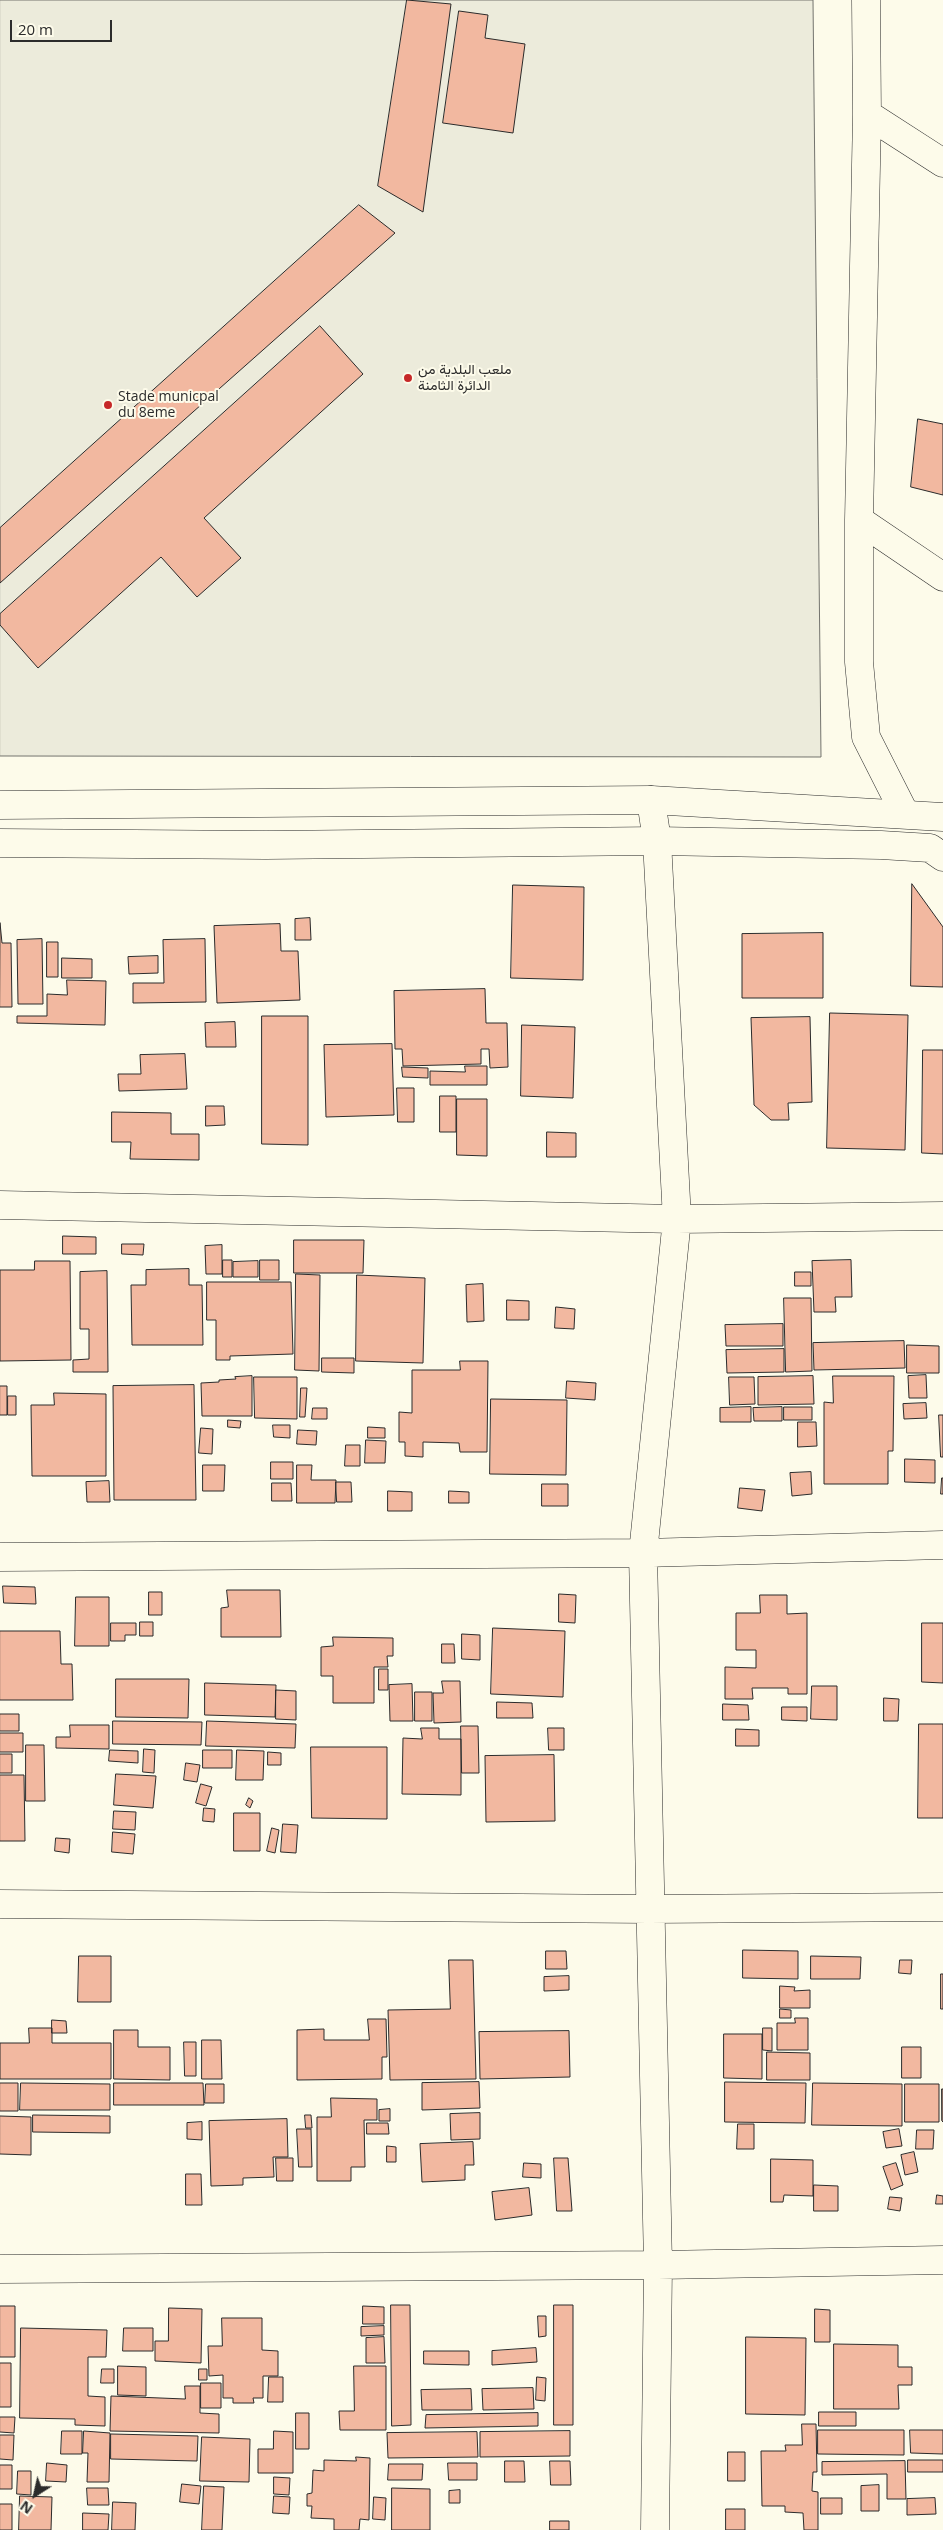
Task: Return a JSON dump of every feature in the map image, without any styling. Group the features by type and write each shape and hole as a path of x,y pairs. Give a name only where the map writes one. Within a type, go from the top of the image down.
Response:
{"street":[{"path":"866,0 867,114 859,520 859,662 866,737 905,814"},
{"path":"867,114 943,163"},
{"path":"859,520 943,577"},
{"path":"651,800 656,840 677,1219 643,1553 658,2265 655,2530"},
{"path":"0,805 651,800 905,814 943,818"},
{"path":"0,843 266,845 656,840 881,845 930,848 943,857"},
{"path":"0,1206 677,1219 943,1216"},
{"path":"0,1557 643,1553 943,1545"},
{"path":"0,1904 649,1909 943,1907"},
{"path":"0,2269 658,2265 943,2260"}],"shaded area":[{"name":"ملعب البلدية من الدائرة الثامنة","path":"0,0 813,0 821,757 0,756"}],"building":[{"path":"407,0 451,4 423,212 378,186"},
{"path":"459,11 488,15 485,38 525,44 513,133 443,123"},
{"path":"359,205 395,233 0,583 0,528"},
{"path":"320,326 363,374 204,518 241,558 197,597 161,557 38,668 0,625 0,614"},
{"path":"918,419 943,424 943,495 911,487"},
{"path":"912,884 943,927 943,987 911,986"},
{"path":"513,885 584,887 583,980 511,978"},
{"path":"310,918 311,940 295,940 295,919"},
{"path":"0,923 2,943 11,943 12,1007 0,1007"},
{"path":"280,924 281,951 298,951 300,1000 217,1003 214,926"},
{"path":"823,933 823,998 742,998 742,934"},
{"path":"42,939 43,1004 18,1004 17,940"},
{"path":"205,939 206,1002 133,1003 133,983 164,983 163,940"},
{"path":"47,942 58,942 58,977 47,977"},
{"path":"158,956 158,973 129,974 128,957"},
{"path":"62,958 92,959 92,978 62,978"},
{"path":"67,980 106,981 105,1025 17,1023 17,1016 47,1016 47,994 67,995"},
{"path":"485,989 486,1023 507,1023 508,1067 490,1068 489,1049 481,1049 481,1064 403,1066 402,1049 395,1049 394,991"},
{"path":"830,1013 908,1015 905,1150 827,1148"},
{"path":"262,1016 308,1016 308,1145 262,1144"},
{"path":"810,1017 812,1102 788,1103 789,1120 771,1120 754,1105 751,1018"},
{"path":"235,1022 236,1047 206,1047 205,1023"},
{"path":"522,1025 575,1027 573,1098 521,1096"},
{"path":"392,1044 394,1115 326,1117 324,1045"},
{"path":"923,1050 943,1050 943,1154 922,1153"},
{"path":"185,1054 187,1089 119,1091 118,1074 141,1074 140,1055"},
{"path":"465,1066 487,1066 487,1085 430,1085 430,1071 465,1072"},
{"path":"402,1067 428,1068 428,1078 403,1077"},
{"path":"397,1088 414,1088 414,1122 398,1122"},
{"path":"440,1096 456,1096 456,1132 440,1132"},
{"path":"457,1099 487,1099 487,1156 457,1155"},
{"path":"206,1106 224,1106 225,1125 206,1126"},
{"path":"112,1112 171,1113 171,1134 199,1134 199,1160 130,1159 131,1142 112,1142"},
{"path":"547,1132 576,1133 576,1157 547,1157"},
{"path":"63,1236 96,1237 96,1254 63,1254"},
{"path":"294,1240 364,1240 363,1273 294,1273"},
{"path":"122,1244 144,1244 143,1255 122,1254"},
{"path":"222,1245 222,1274 206,1274 205,1246"},
{"path":"223,1260 232,1260 232,1277 223,1277"},
{"path":"260,1260 279,1260 279,1280 260,1280"},
{"path":"851,1260 852,1297 835,1297 836,1312 814,1312 812,1261"},
{"path":"35,1261 70,1261 71,1360 0,1361 0,1270 34,1270"},
{"path":"258,1261 258,1277 233,1277 233,1262"},
{"path":"189,1269 189,1285 202,1285 203,1345 132,1345 131,1285 146,1285 146,1270"},
{"path":"107,1271 108,1372 73,1372 73,1360 89,1359 89,1329 80,1329 80,1272"},
{"path":"795,1272 811,1272 811,1286 795,1286"},
{"path":"296,1274 320,1275 319,1371 295,1370"},
{"path":"357,1275 425,1278 423,1363 356,1361"},
{"path":"207,1282 291,1282 293,1354 230,1356 230,1360 216,1360 216,1320 207,1320"},
{"path":"483,1284 484,1321 467,1322 466,1285"},
{"path":"784,1298 811,1298 812,1371 786,1372"},
{"path":"507,1300 529,1301 529,1320 507,1320"},
{"path":"556,1307 575,1309 574,1329 555,1328"},
{"path":"783,1324 783,1346 726,1346 725,1325"},
{"path":"904,1341 905,1368 814,1370 813,1343"},
{"path":"907,1345 939,1346 939,1373 907,1373"},
{"path":"784,1349 784,1372 727,1373 726,1350"},
{"path":"322,1358 354,1358 354,1373 322,1372"},
{"path":"460,1361 488,1361 487,1452 460,1452 459,1443 423,1442 423,1457 405,1456 405,1442 399,1442 399,1412 412,1413 412,1370 460,1370"},
{"path":"926,1375 927,1398 909,1398 908,1376"},
{"path":"252,1376 252,1416 202,1416 201,1383"},
{"path":"813,1376 814,1404 758,1405 758,1377"},
{"path":"833,1376 894,1376 893,1451 888,1451 888,1484 824,1484 824,1402 833,1403"},
{"path":"254,1377 297,1377 297,1419 255,1418"},
{"path":"729,1377 754,1377 755,1404 730,1405"},
{"path":"567,1381 596,1383 595,1400 566,1398"},
{"path":"194,1385 196,1500 114,1500 113,1386"},
{"path":"0,1386 7,1386 7,1415 0,1415"},
{"path":"301,1388 307,1388 305,1417 300,1417"},
{"path":"54,1393 106,1394 106,1476 32,1476 31,1405 54,1405"},
{"path":"8,1396 16,1396 16,1415 8,1415"},
{"path":"491,1399 567,1400 566,1475 490,1474"},
{"path":"926,1403 927,1418 904,1419 903,1404"},
{"path":"751,1407 751,1422 720,1422 720,1408"},
{"path":"782,1407 782,1421 754,1421 753,1408"},
{"path":"784,1407 812,1407 812,1420 784,1420"},
{"path":"313,1408 327,1408 327,1419 312,1419"},
{"path":"939,1415 943,1415 943,1457 941,1457"},
{"path":"228,1420 241,1421 240,1428 228,1427"},
{"path":"798,1422 816,1422 817,1446 798,1447"},
{"path":"273,1425 290,1425 290,1438 274,1437"},
{"path":"368,1427 385,1428 385,1438 368,1438"},
{"path":"201,1428 213,1429 212,1454 199,1453"},
{"path":"298,1430 317,1431 316,1445 297,1444"},
{"path":"366,1440 386,1441 385,1463 365,1463"},
{"path":"346,1445 360,1445 360,1466 345,1466"},
{"path":"905,1459 935,1460 935,1483 905,1482"},
{"path":"271,1462 293,1462 293,1479 271,1479"},
{"path":"203,1465 225,1465 224,1491 203,1491"},
{"path":"297,1465 312,1465 311,1480 336,1480 335,1503 297,1503"},
{"path":"811,1472 812,1494 792,1496 790,1473"},
{"path":"942,1478 943,1494 941,1494"},
{"path":"109,1481 110,1502 87,1502 86,1482"},
{"path":"336,1482 351,1482 352,1502 337,1502"},
{"path":"272,1483 291,1483 292,1501 272,1501"},
{"path":"542,1484 568,1484 568,1506 542,1506"},
{"path":"740,1488 765,1490 762,1511 738,1508"},
{"path":"388,1491 412,1492 412,1511 388,1511"},
{"path":"449,1491 469,1492 469,1503 449,1503"},
{"path":"3,1586 35,1587 36,1604 4,1603"},
{"path":"227,1590 280,1590 281,1637 221,1637 221,1608 228,1607"},
{"path":"149,1592 162,1592 162,1615 149,1615"},
{"path":"559,1594 576,1595 575,1623 559,1622"},
{"path":"760,1595 787,1595 787,1614 807,1613 807,1694 788,1694 788,1688 752,1688 753,1699 725,1699 725,1667 756,1668 756,1650 736,1650 736,1613 760,1613"},
{"path":"76,1597 109,1597 109,1646 75,1646"},
{"path":"140,1622 153,1622 153,1636 140,1636"},
{"path":"111,1623 136,1623 136,1635 125,1635 125,1641 111,1641"},
{"path":"922,1623 943,1623 943,1683 922,1682"},
{"path":"493,1628 565,1631 563,1697 491,1694"},
{"path":"0,1631 60,1631 61,1664 72,1664 73,1700 0,1700"},
{"path":"462,1634 480,1635 480,1660 462,1659"},
{"path":"333,1637 393,1638 393,1656 387,1656 388,1667 374,1667 374,1703 333,1703 333,1676 321,1676 321,1647 333,1646"},
{"path":"442,1644 454,1644 455,1663 442,1663"},
{"path":"379,1669 388,1669 388,1690 379,1690"},
{"path":"116,1679 189,1679 188,1718 116,1717"},
{"path":"442,1681 460,1681 461,1722 434,1723 433,1693 443,1693"},
{"path":"205,1683 276,1685 275,1717 205,1715"},
{"path":"412,1684 413,1721 390,1721 389,1685"},
{"path":"812,1686 837,1686 837,1720 811,1719"},
{"path":"276,1690 296,1691 296,1720 276,1719"},
{"path":"415,1692 432,1692 432,1721 415,1721"},
{"path":"884,1698 899,1699 898,1721 884,1721"},
{"path":"497,1702 532,1703 533,1718 497,1718"},
{"path":"723,1704 748,1705 749,1720 723,1720"},
{"path":"782,1707 807,1707 807,1721 782,1720"},
{"path":"0,1714 19,1714 19,1731 0,1731"},
{"path":"113,1721 202,1722 201,1745 113,1744"},
{"path":"207,1721 296,1724 295,1748 206,1746"},
{"path":"919,1724 943,1724 943,1818 918,1818"},
{"path":"70,1725 109,1725 109,1749 56,1748 56,1737 70,1737"},
{"path":"461,1726 478,1726 479,1773 462,1773"},
{"path":"421,1728 439,1728 439,1739 461,1739 461,1795 402,1794 403,1738 422,1739"},
{"path":"548,1728 564,1728 564,1750 549,1750"},
{"path":"736,1729 759,1730 759,1746 736,1746"},
{"path":"0,1733 23,1733 23,1752 0,1752"},
{"path":"26,1745 44,1745 45,1801 26,1801"},
{"path":"311,1747 387,1747 387,1819 312,1818"},
{"path":"144,1749 155,1750 154,1773 143,1772"},
{"path":"110,1750 138,1751 138,1763 109,1761"},
{"path":"203,1750 232,1750 232,1768 203,1768"},
{"path":"237,1750 264,1751 263,1780 236,1780"},
{"path":"268,1752 281,1753 281,1765 268,1765"},
{"path":"0,1754 12,1754 12,1773 0,1773"},
{"path":"554,1755 555,1821 486,1822 485,1756"},
{"path":"186,1763 200,1765 197,1782 184,1780"},
{"path":"116,1774 156,1776 153,1808 114,1805"},
{"path":"0,1775 24,1775 25,1841 0,1841"},
{"path":"201,1784 212,1787 206,1806 196,1803"},
{"path":"249,1798 253,1801 250,1808 246,1805"},
{"path":"204,1808 215,1809 214,1822 203,1821"},
{"path":"114,1811 136,1812 135,1830 113,1829"},
{"path":"234,1813 260,1813 260,1851 234,1851"},
{"path":"283,1824 298,1825 296,1853 281,1852"},
{"path":"272,1828 279,1830 275,1853 267,1851"},
{"path":"113,1832 135,1834 133,1854 112,1852"},
{"path":"56,1838 70,1839 69,1853 55,1851"},
{"path":"743,1950 798,1951 798,1979 743,1978"},
{"path":"546,1951 566,1951 567,1969 546,1969"},
{"path":"79,1956 111,1956 111,2002 78,2002"},
{"path":"811,1956 861,1957 860,1979 811,1979"},
{"path":"449,1960 473,1960 476,2079 390,2080 388,2010 450,2009"},
{"path":"900,1960 912,1960 911,1974 899,1973"},
{"path":"941,1974 943,1974 943,2009 941,2009"},
{"path":"569,1976 569,1990 544,1991 544,1977"},
{"path":"780,1986 795,1987 794,1991 810,1990 810,2008 780,2008"},
{"path":"780,2009 791,2010 791,2018 780,2018"},
{"path":"795,2018 808,2018 808,2050 777,2050 777,2023 795,2023"},
{"path":"368,2019 386,2019 387,2057 382,2057 382,2079 297,2080 297,2030 324,2029 324,2040 369,2040"},
{"path":"52,2020 66,2021 67,2033 52,2033"},
{"path":"29,2028 52,2028 52,2043 111,2043 111,2079 0,2079 0,2043 29,2043"},
{"path":"763,2028 772,2028 772,2051 763,2050"},
{"path":"114,2030 138,2030 138,2047 170,2047 170,2080 114,2079"},
{"path":"569,2031 570,2077 480,2079 479,2032"},
{"path":"724,2034 762,2034 762,2079 724,2078"},
{"path":"202,2040 221,2040 222,2079 202,2079"},
{"path":"184,2042 196,2042 196,2076 185,2076"},
{"path":"902,2047 921,2047 921,2078 902,2078"},
{"path":"767,2052 810,2053 810,2080 767,2080"},
{"path":"479,2082 480,2108 422,2110 422,2083"},
{"path":"725,2082 806,2083 805,2123 725,2122"},
{"path":"0,2083 18,2083 18,2111 0,2111"},
{"path":"21,2083 110,2084 110,2110 20,2110"},
{"path":"114,2083 203,2083 204,2105 114,2105"},
{"path":"813,2083 902,2084 902,2126 812,2125"},
{"path":"206,2084 224,2084 224,2103 205,2103"},
{"path":"905,2084 939,2084 939,2122 905,2122"},
{"path":"943,2089 943,2122 942,2121"},
{"path":"331,2098 377,2099 377,2120 364,2120 365,2167 351,2167 351,2181 317,2181 317,2117 331,2117"},
{"path":"390,2109 390,2121 379,2121 379,2110"},
{"path":"480,2113 480,2139 451,2140 450,2114"},
{"path":"33,2115 110,2116 110,2133 33,2132"},
{"path":"305,2115 311,2115 312,2128 306,2128"},
{"path":"0,2116 31,2117 31,2155 0,2154"},
{"path":"287,2119 288,2157 273,2157 274,2177 243,2178 243,2185 211,2186 209,2121"},
{"path":"202,2122 202,2140 187,2139 187,2123"},
{"path":"367,2123 388,2123 389,2134 367,2134"},
{"path":"738,2124 754,2124 754,2149 737,2149"},
{"path":"297,2129 311,2129 312,2167 299,2167"},
{"path":"899,2129 902,2146 886,2148 883,2132"},
{"path":"917,2130 934,2130 933,2149 916,2149"},
{"path":"473,2142 474,2165 465,2165 465,2180 422,2182 420,2144"},
{"path":"387,2146 396,2147 396,2162 387,2162"},
{"path":"914,2152 918,2172 905,2175 901,2155"},
{"path":"276,2158 293,2158 293,2181 277,2181"},
{"path":"554,2158 568,2158 572,2211 557,2211"},
{"path":"771,2159 813,2160 813,2196 784,2195 783,2202 771,2202"},
{"path":"524,2163 541,2164 541,2178 523,2177"},
{"path":"896,2163 903,2185 891,2190 883,2167"},
{"path":"186,2174 201,2174 202,2205 186,2205"},
{"path":"814,2185 838,2186 838,2211 814,2211"},
{"path":"529,2188 532,2215 495,2220 492,2192"},
{"path":"937,2195 943,2196 943,2204 936,2204"},
{"path":"890,2197 902,2198 900,2211 888,2209"},
{"path":"391,2305 410,2305 411,2425 392,2426"},
{"path":"554,2305 573,2305 573,2425 554,2425"},
{"path":"0,2306 15,2306 15,2357 0,2357"},
{"path":"363,2306 384,2307 384,2324 363,2324"},
{"path":"169,2308 202,2309 201,2363 155,2361 155,2341 168,2341"},
{"path":"815,2309 830,2310 830,2342 815,2342"},
{"path":"538,2316 546,2316 546,2336 539,2337"},
{"path":"222,2318 262,2318 262,2350 278,2351 278,2376 263,2376 263,2398 253,2398 254,2403 233,2403 233,2398 223,2398 223,2375 209,2376 208,2346 222,2346"},
{"path":"384,2326 384,2335 361,2336 361,2327"},
{"path":"21,2328 107,2330 106,2357 88,2357 88,2396 105,2397 105,2426 75,2425 75,2419 20,2418"},
{"path":"124,2328 153,2328 153,2351 123,2351"},
{"path":"384,2337 385,2363 366,2363 366,2338"},
{"path":"746,2337 806,2338 805,2415 746,2414"},
{"path":"834,2344 898,2345 898,2367 912,2367 912,2385 898,2385 899,2409 834,2409"},
{"path":"536,2348 537,2362 492,2365 492,2351"},
{"path":"424,2351 469,2351 469,2365 424,2364"},
{"path":"0,2363 11,2363 11,2407 0,2407"},
{"path":"118,2366 146,2367 146,2396 118,2395"},
{"path":"354,2366 386,2366 386,2430 340,2430 339,2411 354,2411"},
{"path":"102,2369 114,2369 114,2383 101,2383"},
{"path":"199,2369 207,2369 207,2380 199,2380"},
{"path":"269,2377 283,2377 283,2402 268,2402"},
{"path":"537,2377 546,2378 545,2401 536,2400"},
{"path":"201,2383 221,2383 221,2408 201,2408"},
{"path":"185,2386 200,2386 200,2413 219,2414 219,2433 110,2431 111,2396 185,2399"},
{"path":"533,2388 534,2409 483,2410 482,2389"},
{"path":"471,2389 472,2410 422,2410 421,2390"},
{"path":"819,2412 856,2412 856,2426 819,2426"},
{"path":"296,2413 309,2413 309,2449 296,2449"},
{"path":"538,2413 538,2426 425,2428 426,2415"},
{"path":"0,2417 15,2417 14,2433 0,2432"},
{"path":"802,2424 816,2424 817,2472 813,2472 812,2491 818,2492 818,2530 804,2530 803,2513 785,2512 785,2506 762,2506 761,2451 786,2451 785,2445 802,2445"},
{"path":"818,2430 904,2430 904,2455 818,2454"},
{"path":"910,2430 943,2430 943,2454 911,2453"},
{"path":"62,2431 82,2431 82,2454 61,2454"},
{"path":"84,2431 110,2433 109,2482 87,2482 88,2453 83,2453"},
{"path":"274,2431 293,2432 293,2473 258,2473 258,2449 273,2449"},
{"path":"570,2431 570,2456 480,2457 480,2432"},
{"path":"477,2432 478,2457 388,2458 387,2433"},
{"path":"111,2434 198,2436 197,2461 111,2459"},
{"path":"0,2435 14,2435 13,2460 0,2459"},
{"path":"202,2437 250,2439 249,2482 200,2481"},
{"path":"728,2452 745,2452 745,2481 728,2481"},
{"path":"356,2457 370,2458 369,2520 360,2519 359,2530 334,2530 334,2519 311,2518 312,2506 307,2506 307,2494 312,2493 313,2470 324,2471 324,2460 356,2461"},
{"path":"908,2460 943,2460 943,2472 908,2472"},
{"path":"505,2461 524,2461 525,2482 505,2482"},
{"path":"550,2461 570,2461 571,2485 551,2485"},
{"path":"905,2461 906,2499 887,2499 887,2474 822,2475 822,2462"},
{"path":"47,2463 67,2465 66,2482 46,2481"},
{"path":"448,2463 477,2463 477,2480 449,2480"},
{"path":"389,2464 423,2464 422,2480 388,2480"},
{"path":"0,2465 12,2465 12,2489 0,2489"},
{"path":"18,2471 31,2471 31,2495 17,2494"},
{"path":"274,2477 290,2478 289,2495 274,2494"},
{"path":"182,2484 201,2486 199,2504 180,2502"},
{"path":"879,2485 879,2511 861,2511 861,2486"},
{"path":"204,2486 224,2487 222,2530 202,2530"},
{"path":"87,2488 108,2488 109,2505 88,2505"},
{"path":"392,2488 430,2489 430,2530 392,2530"},
{"path":"460,2490 460,2503 449,2503 449,2491"},
{"path":"20,2496 52,2497 51,2530 19,2530"},
{"path":"274,2496 290,2497 289,2514 273,2513"},
{"path":"374,2497 386,2498 385,2520 373,2519"},
{"path":"821,2498 842,2498 842,2514 821,2514"},
{"path":"935,2498 936,2514 907,2515 907,2499"},
{"path":"113,2502 136,2503 135,2530 112,2530"},
{"path":"0,2504 12,2504 12,2530 0,2530"},
{"path":"726,2509 745,2509 745,2530 726,2530"},
{"path":"83,2513 109,2514 108,2530 83,2530"},
{"path":"550,2521 569,2521 569,2530 550,2530"}],"place":[{"name":"ملعب البلدية من الدائرة الثامنة","path":"408,378"},
{"name":"Stade municpal du 8eme","path":"108,405"}]}
